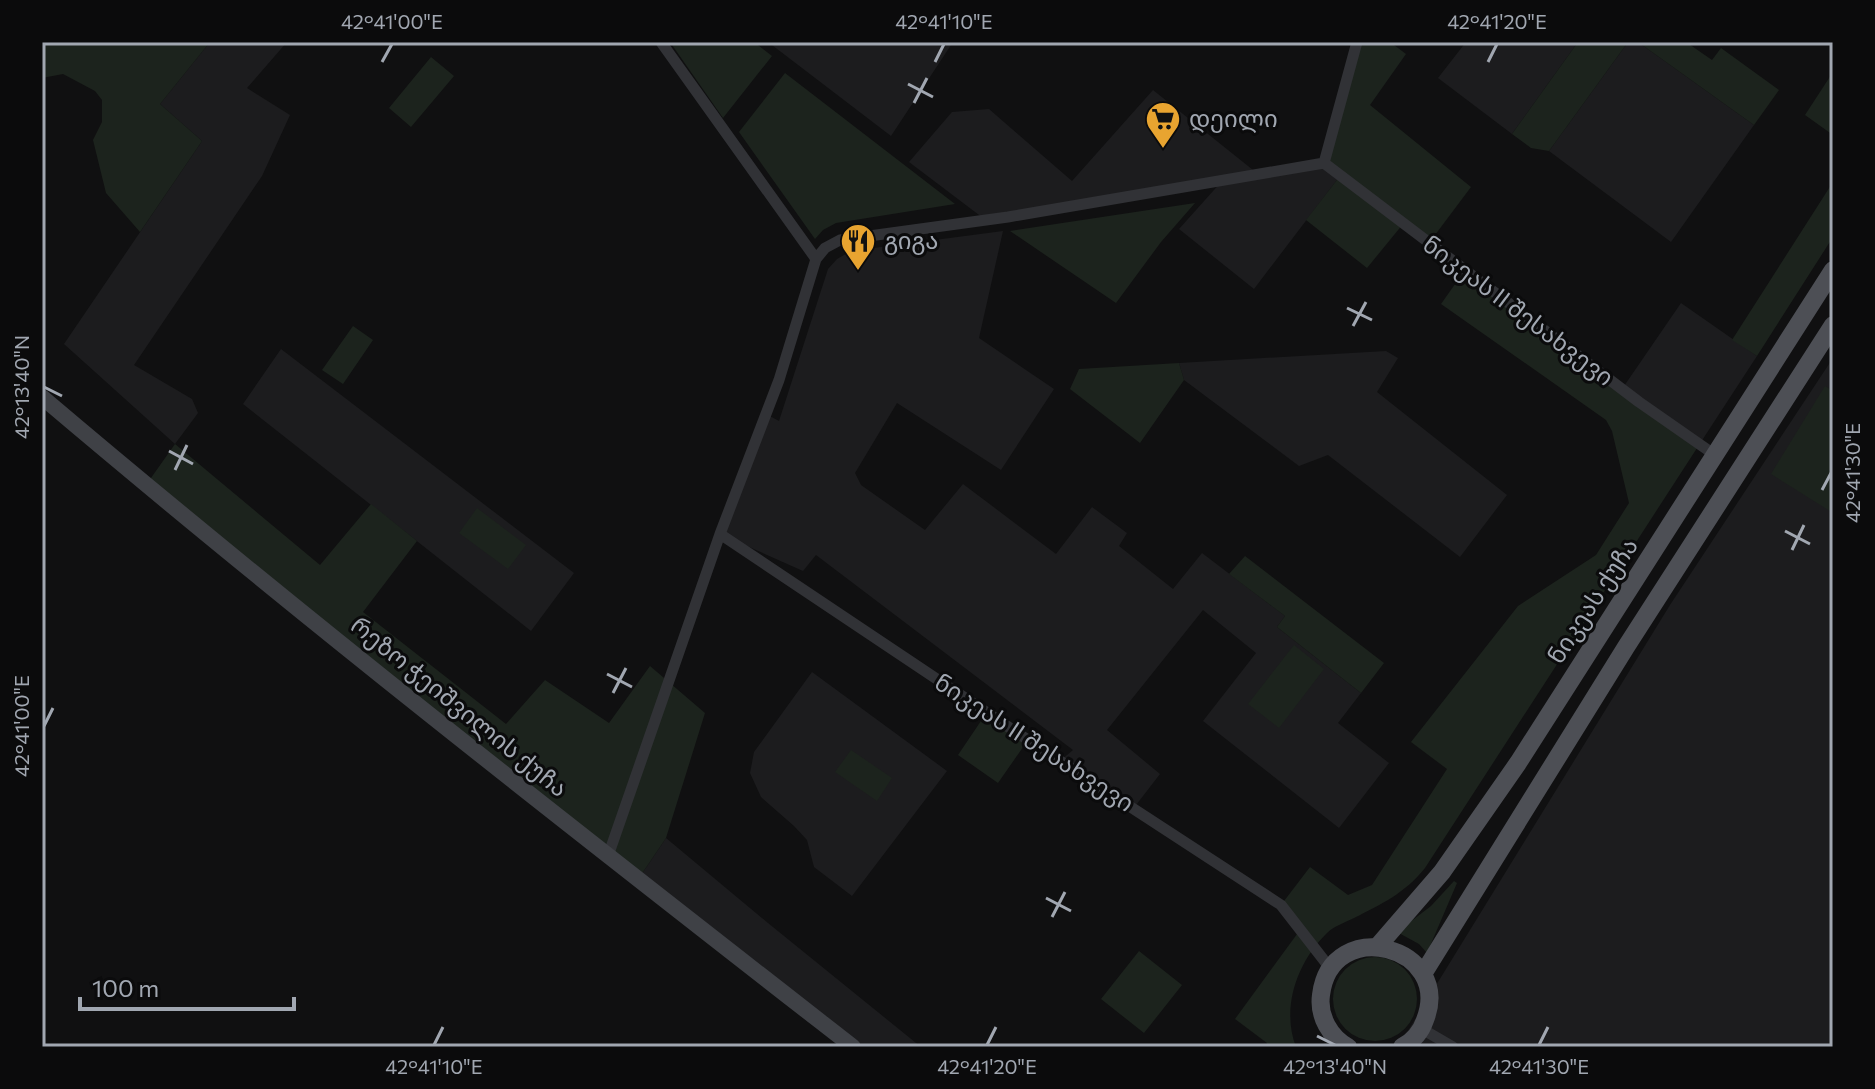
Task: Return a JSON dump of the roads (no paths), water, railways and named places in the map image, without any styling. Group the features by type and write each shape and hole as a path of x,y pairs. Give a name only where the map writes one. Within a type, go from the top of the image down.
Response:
{"main road":[{"name":"ნიკეას ქუჩა","path":"1378,946 1442,872 1503,785 1833,270"},
{"path":"1423,974 1617,660 1833,325"},
{"name":"რეზო ჭეიშვილის ქუჩა","path":"42,397 332,637 853,1047"},
{"path":"1348,1047 1330,1040 1320,1001 1322,984 1330,968 1342,956 1358,948 1378,946 1395,949 1411,959 1423,974 1429,992 1429,1011 1422,1029 1402,1047"}],"street":[{"path":"661,42 816,259"},
{"path":"608,856 720,534 779,380 816,259 825,248 840,240 1008,217 1324,163 1357,42"},
{"name":"ნიკეას II შესახვევი","path":"1324,163 1639,402 1715,455"},
{"name":"ნიკეას II შესახვევი","path":"720,534 1240,881 1281,905 1330,968"},
{"path":"1422,1029 1453,1047"}],"place":[{"name":"დეილი","path":"1163,150"},
{"name":"გიგა","path":"858,272"}]}
